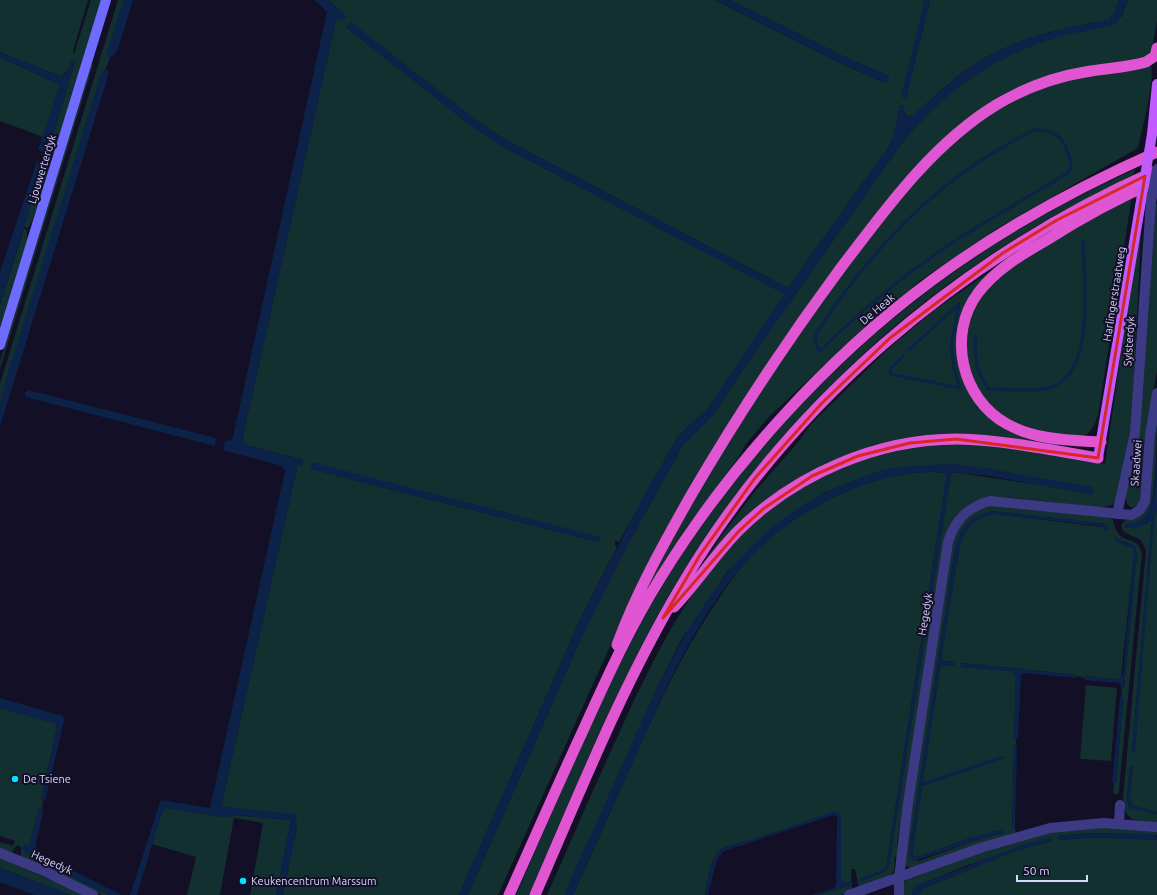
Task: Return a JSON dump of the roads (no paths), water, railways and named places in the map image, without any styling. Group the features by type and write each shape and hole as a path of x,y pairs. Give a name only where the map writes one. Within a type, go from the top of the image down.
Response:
{"highway":[{"path":"509,895 594,706 623,626 639,592 715,454 759,384 809,311 860,243 909,183 957,133 998,104 1022,92 1061,77 1146,62 1155,56 1157,48"},
{"name":"De Heak","path":"594,706 636,620 674,556 726,483 812,385 873,329 930,282 1000,233 1105,176 1157,152"},
{"path":"535,895 630,679 663,618 696,562 755,478 786,441 822,403 890,338 933,303 1003,253 1057,220 1119,187 1157,170"},
{"path":"1101,442 1055,440 1038,436 1006,424 992,413 981,401 970,385 963,368 960,351 963,327 970,307 978,293 994,275 1025,253 1068,226 1123,196 1157,181"},
{"path":"663,618 692,588 726,544 763,509 812,476 858,456 910,443 956,439 982,440 1098,458"}],"main road":[{"name":"Ljouwerterdyk","path":"0,345 106,0"},
{"name":"Harlingerstraatweg","path":"1098,458 1152,134 1157,84"},
{"name":"Harlingerstraatweg","path":"1152,134 1157,116"}],"street":[{"name":"Sylsterdyk","path":"1117,514 1135,432 1151,202 1157,170"},
{"name":"Skaadwei","path":"1117,514 1132,515 1143,507 1145,501 1150,435 1157,393"},
{"name":"Hegedyk","path":"899,895 899,878 908,802 948,542 957,521 971,508 990,501 1039,504 1117,514"},
{"path":"1119,824 1120,805"},
{"path":"849,895 983,847 1050,828 1079,824 1119,824 1157,827"},
{"name":"Hegedyk","path":"0,853 44,871 93,895"}],"water":[{"path":"124,0 133,0 118,49 113,56 110,57 106,55"},
{"path":"314,0 328,0 346,16 342,22 338,18 336,20 242,440 245,445 303,460 302,466 298,466 296,472 222,802 223,806 226,807 295,814 297,826 283,895 276,895 291,820 234,815 231,817 223,817 166,808 162,812 137,895 130,895 160,802 162,800 210,808 285,471 282,466 223,450 225,441 232,440 233,437 327,12"},
{"path":"715,0 730,0 845,57 889,76 887,83 842,64"},
{"path":"925,0 930,0 906,98 901,97"},
{"path":"1119,0 1128,0 1117,23 1102,28 1055,38 1031,46 989,67 970,79 934,108 901,144 741,372 713,415 683,445 628,544 582,636 468,895 459,895 578,624 648,488 677,438 705,412 784,294 500,145 473,127 347,28 351,22 477,121 504,139 788,288 890,146 900,105 904,105 903,111 906,115 914,115 957,77 985,58 1000,50 1045,33 1109,20 1114,14"},
{"path":"0,52 62,77 66,74 71,60 75,61 49,149 45,153 38,150 59,87 58,84 0,57"},
{"path":"109,70 106,83 0,427 0,403 5,383 100,78 103,71"},
{"path":"37,161 42,163 43,166 0,305 0,272"},
{"path":"28,390 216,438 215,446 26,397 25,393"},
{"path":"1157,456 1157,509 1154,517 1135,753 1132,752 1152,520 1138,527 1125,528 1126,524 1136,522 1144,517 1149,509 1156,478"},
{"path":"312,462 600,537 599,542 310,469"},
{"path":"953,464 991,469 1093,487 1094,491 1093,495 990,476 951,473 889,865 886,871 859,882 859,879 886,868 947,473 923,472 899,475 852,489 811,509 799,517 774,535 752,556 734,576 717,599 687,648 661,700 573,895 565,895 573,873 662,680 683,639 707,601 734,565 765,533 802,506 844,484 894,468"},
{"path":"994,511 1102,523 1109,528 1107,531 1101,526 994,514 980,518 966,530 959,550 941,659 944,661 955,662 954,666 940,667 923,781 925,782 1003,755 1004,758 922,786 912,855 918,857 970,838 1002,829 1003,833 914,861 909,857 909,851 955,549 960,534 967,523 978,515"},
{"path":"1115,537 1123,542 1135,546 1137,554 1124,688 1121,688 1120,684 1118,683 1085,680 1085,676 1117,680 1123,674 1134,554 1133,548 1123,545 1113,539"},
{"path":"962,663 1077,675 1077,678 1024,673 1021,675 1018,739 1014,739 1016,675 1010,671 961,667"},
{"path":"1120,697 1123,698 1116,783 1112,783"},
{"path":"0,698 63,716 64,721 45,801 41,799 57,728 56,724 0,708"},
{"path":"1014,745 1017,746 1015,829 1012,829"},
{"path":"1130,766 1133,766 1130,798 1132,805 1157,812 1157,814 1129,808 1127,798"},
{"path":"42,808 43,811 36,844 36,852 121,895 109,895 45,864 22,850 23,845 28,846 30,843 39,809"},
{"path":"834,811 839,813 841,817 841,880 846,883 851,881 851,885 818,895 812,895 834,888 836,885 837,817 834,815 724,851 717,860 708,895 705,895 712,863 723,848 773,833"},
{"path":"1089,833 1156,834 1157,840 1096,837 1059,840 1058,836"},
{"path":"1052,837 1052,841 1015,851 924,888 918,895 912,895 913,888 916,886 1019,846"},
{"path":"0,868 71,895 34,895 0,882"}],"waterway":[{"path":"1035,130 1048,131 1058,136 1065,145 1067,151 1071,167 1069,172 937,253 901,279 867,307 819,352 815,339 817,332 862,270 912,215 969,168 1001,148 1035,130"},
{"path":"976,335 975,349 978,370 988,389 1045,389 1052,387 1066,378 1076,363 1084,322 1085,277 1083,240"},
{"path":"909,350 959,304 951,346 955,372 960,388"},
{"path":"903,356 891,369 890,374 960,388"}],"place":[{"name":"De Tsiene","path":"15,779"},
{"name":"Keukencentrum Marssum","path":"243,881"}]}
